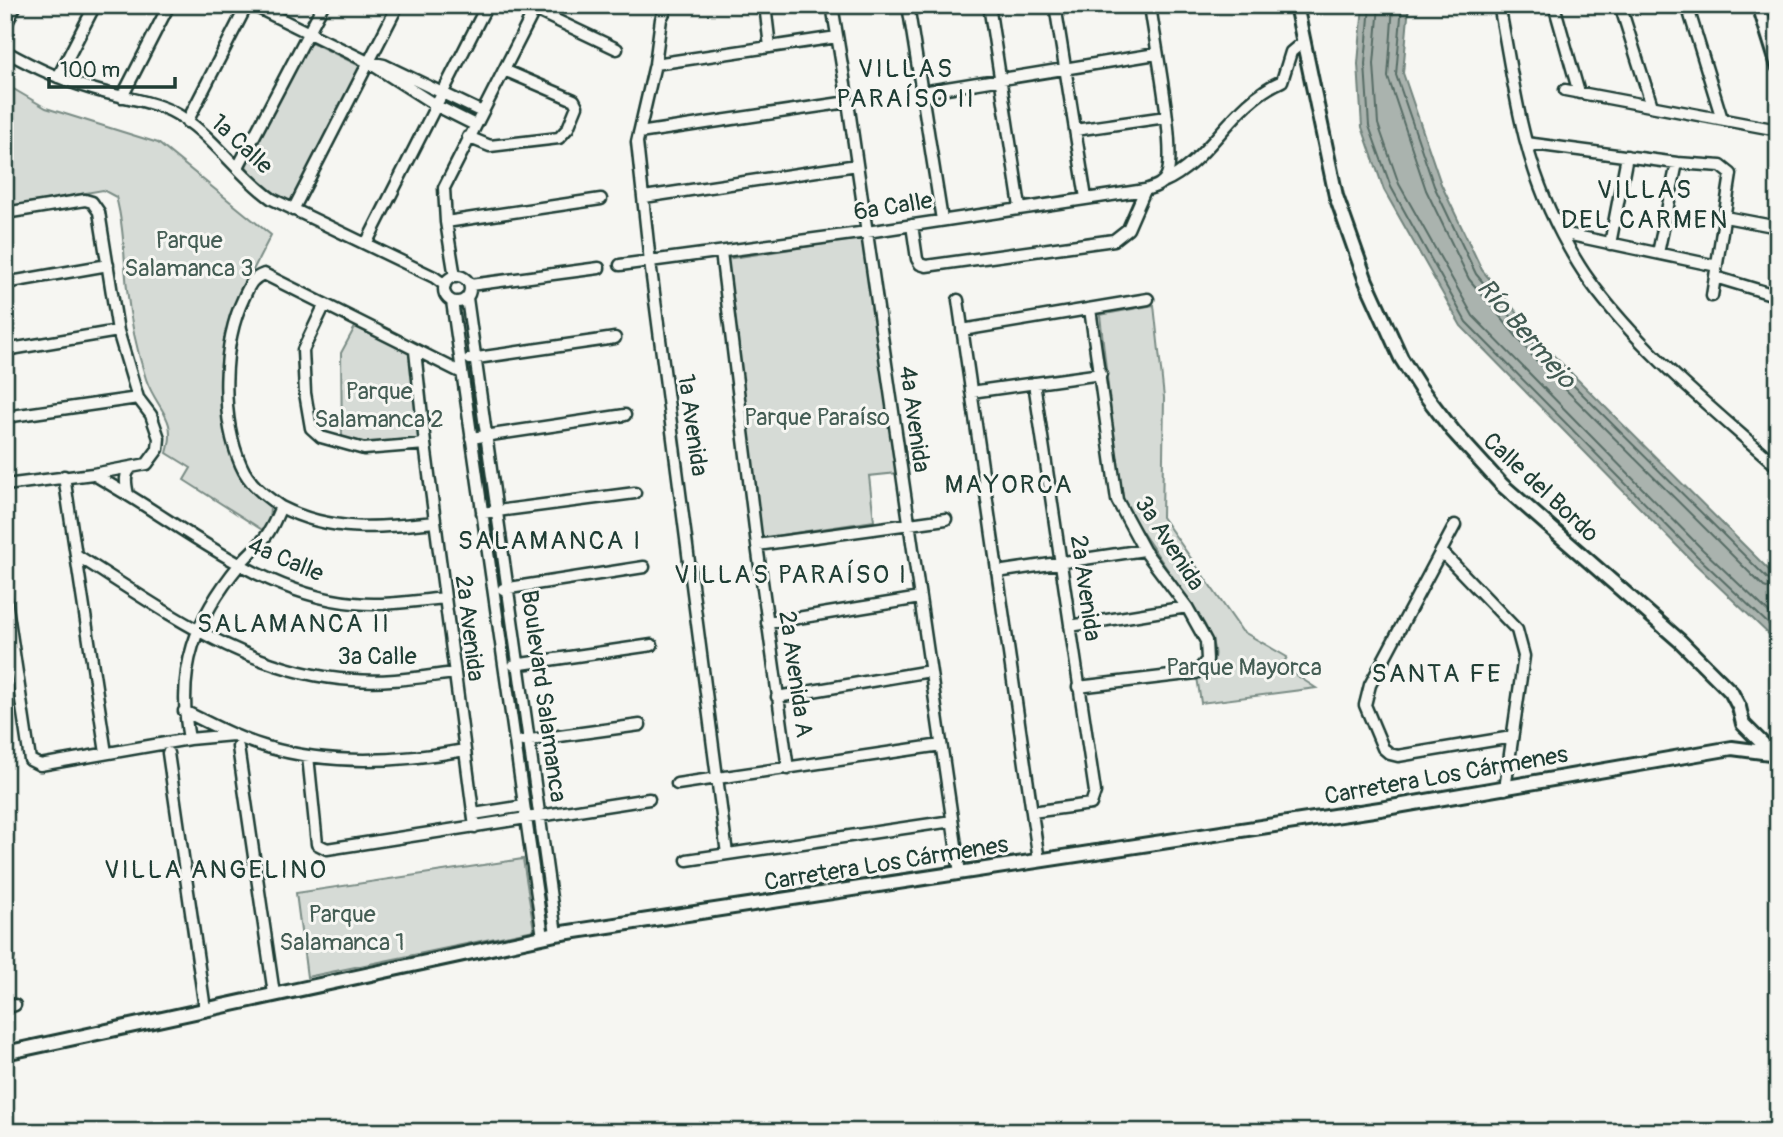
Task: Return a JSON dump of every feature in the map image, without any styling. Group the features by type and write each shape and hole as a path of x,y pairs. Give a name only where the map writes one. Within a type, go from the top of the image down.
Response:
{"main road":[{"path":"1759,5 1778,65"},
{"name":"Calle del Bordo","path":"1297,12 1336,196 1366,281 1401,358 1453,431 1502,485 1680,640 1731,692 1739,707 1743,724 1774,753"},
{"path":"1732,748 1742,735 1743,724"},
{"name":"Carretera Los Cármenes","path":"5,1054 556,934 1504,789 1732,748 1774,753"}],"street":[{"path":"5,27 16,5"},
{"path":"58,78 94,5"},
{"path":"122,97 169,5"},
{"path":"187,122 249,5 368,62 437,106 475,125"},
{"path":"238,167 323,5"},
{"path":"293,210 398,5"},
{"path":"366,244 487,5"},
{"name":"1a Avenida","path":"668,5 661,19 655,64 637,142 715,779 727,854"},
{"path":"765,5 770,47"},
{"name":"4a Avenida","path":"832,5 960,873"},
{"path":"908,5 942,220"},
{"path":"989,5 1020,207"},
{"path":"1055,5 1086,198"},
{"path":"1150,5 1166,117 1170,164 1165,178"},
{"path":"1290,5 1297,12"},
{"path":"1499,5 1526,143 1540,187 1588,279 1631,330 1684,383 1778,467"},
{"path":"1554,5 1579,93"},
{"path":"1620,5 1653,106"},
{"path":"1687,5 1722,119"},
{"path":"455,277 446,222 444,188 536,8 617,48"},
{"path":"655,64 837,37"},
{"name":"6a Calle","path":"620,265 867,232 1145,190 1165,178 1177,176 1234,116 1265,88 1282,81 1291,52 1303,41"},
{"name":"1a Calle","path":"5,51 58,78 155,104 187,122 238,167 258,189 293,210 445,285"},
{"path":"922,92 1156,54"},
{"path":"368,62 384,65 482,112"},
{"path":"468,138 490,146 559,138 568,128 577,106 574,100 504,70"},
{"path":"1565,90 1778,130"},
{"path":"639,134 848,102"},
{"path":"1075,130 1166,117"},
{"path":"1526,143 1728,169 1731,174 1712,296"},
{"path":"1610,244 1627,156"},
{"path":"1658,253 1677,163"},
{"path":"643,197 857,165"},
{"path":"912,225 917,259 920,264 926,266 1114,240 1128,229 1145,190"},
{"path":"446,222 601,199"},
{"path":"5,213 79,200 92,202 99,212 118,331 138,398 157,426 159,449 147,464 5,485"},
{"path":"1725,217 1778,226"},
{"path":"1562,233 1658,253 1716,271 1778,296"},
{"name":"2a Avenida A","path":"721,252 788,769"},
{"path":"5,283 108,265"},
{"path":"470,285 599,268"},
{"path":"435,522 365,528 315,520 281,507 259,491 241,465 227,399 230,335 237,312 252,281 264,274 462,373"},
{"path":"455,277 464,278 470,285 467,298 460,302 452,301 445,294 445,285 455,277"},
{"name":"Boulevard Salamanca","path":"467,298 556,934"},
{"path":"962,330 1147,299"},
{"path":"958,300 1040,862"},
{"name":"Boulevard Salamanca","path":"452,301 543,937"},
{"path":"324,306 303,350 305,393 311,428 321,437 364,449 425,444"},
{"name":"3a Avenida","path":"1078,687 1196,673 1207,660 1208,649 1187,607 1144,550 1117,500 1090,309"},
{"path":"5,350 118,331"},
{"path":"460,360 615,338"},
{"name":"2a Avenida","path":"415,351 475,827"},
{"path":"971,392 1101,374"},
{"name":"2a Avenida","path":"1032,811 1091,804 1095,792 1034,383"},
{"path":"5,417 138,398"},
{"path":"471,438 625,415"},
{"path":"128,495 126,476 132,467"},
{"name":"4a Calle","path":"93,474 240,564 274,582 309,595 353,603 387,604 445,598"},
{"path":"64,476 106,753"},
{"path":"482,513 635,493"},
{"path":"189,739 184,711 187,663 197,630 240,564 266,536 281,507"},
{"path":"757,545 946,519"},
{"path":"1455,525 1366,696 1365,705 1383,748 1398,756 1512,737"},
{"path":"997,572 1144,550"},
{"path":"1441,551 1517,630 1524,656 1504,789"},
{"name":"3a Calle","path":"78,556 197,630 260,660 325,677 352,680 384,681 454,673"},
{"path":"493,590 644,567"},
{"path":"5,593 30,760 40,765 189,739 233,735"},
{"path":"767,623 920,598"},
{"path":"1070,626 1187,607"},
{"path":"504,666 652,645"},
{"path":"777,697 930,671"},
{"path":"184,711 233,735 268,747 308,756 397,760 465,750"},
{"path":"515,742 640,725"},
{"path":"677,784 941,745"},
{"path":"237,747 274,994"},
{"path":"168,753 205,1009"},
{"path":"308,756 317,844 327,849 649,799"},
{"path":"474,814 524,806"},
{"path":"687,860 952,821"}],"green space":[{"path":"309,41 360,66 290,205 260,185 246,166"},
{"name":"Parque Salamanca 3","path":"5,84 46,108 158,143 271,235 230,315 224,346 221,393 236,469 270,507 269,523 264,531 184,480 191,468 167,453 170,441 168,422 146,379 134,334 116,197 103,190 5,207"},
{"name":"Parque Paraíso","path":"863,238 897,473 869,476 874,521 761,538 726,259"},
{"name":"Parque Mayorca","path":"1154,305 1164,398 1162,517 1242,631 1287,657 1282,666 1316,688 1201,703 1197,677 1205,672 1213,660 1212,640 1205,625 1121,501 1100,315"},
{"name":"Parque Salamanca 2","path":"355,327 409,352 420,439 369,443 342,438 341,353"},
{"name":"Parque Salamanca 1","path":"523,859 534,930 307,977 296,893"}],"water":[{"name":"Río Bermejo","path":"1363,5 1409,5 1403,73 1441,184 1482,270 1547,349 1778,579 1778,643 1692,561 1461,326 1384,190 1362,127 1358,64"}],"district":[{"name":"VILLAS PARAÍSO II","path":"906,83"},
{"name":"VILLAS DEL CARMEN","path":"1645,204"},
{"name":"MAYORCA","path":"1009,484"},
{"name":"SALAMANCA I","path":"550,540"},
{"name":"VILLAS PARAÍSO I","path":"791,574"},
{"name":"SALAMANCA II","path":"294,623"},
{"name":"SANTA FE","path":"1437,673"},
{"name":"VILLA ANGELINO","path":"216,869"}]}
